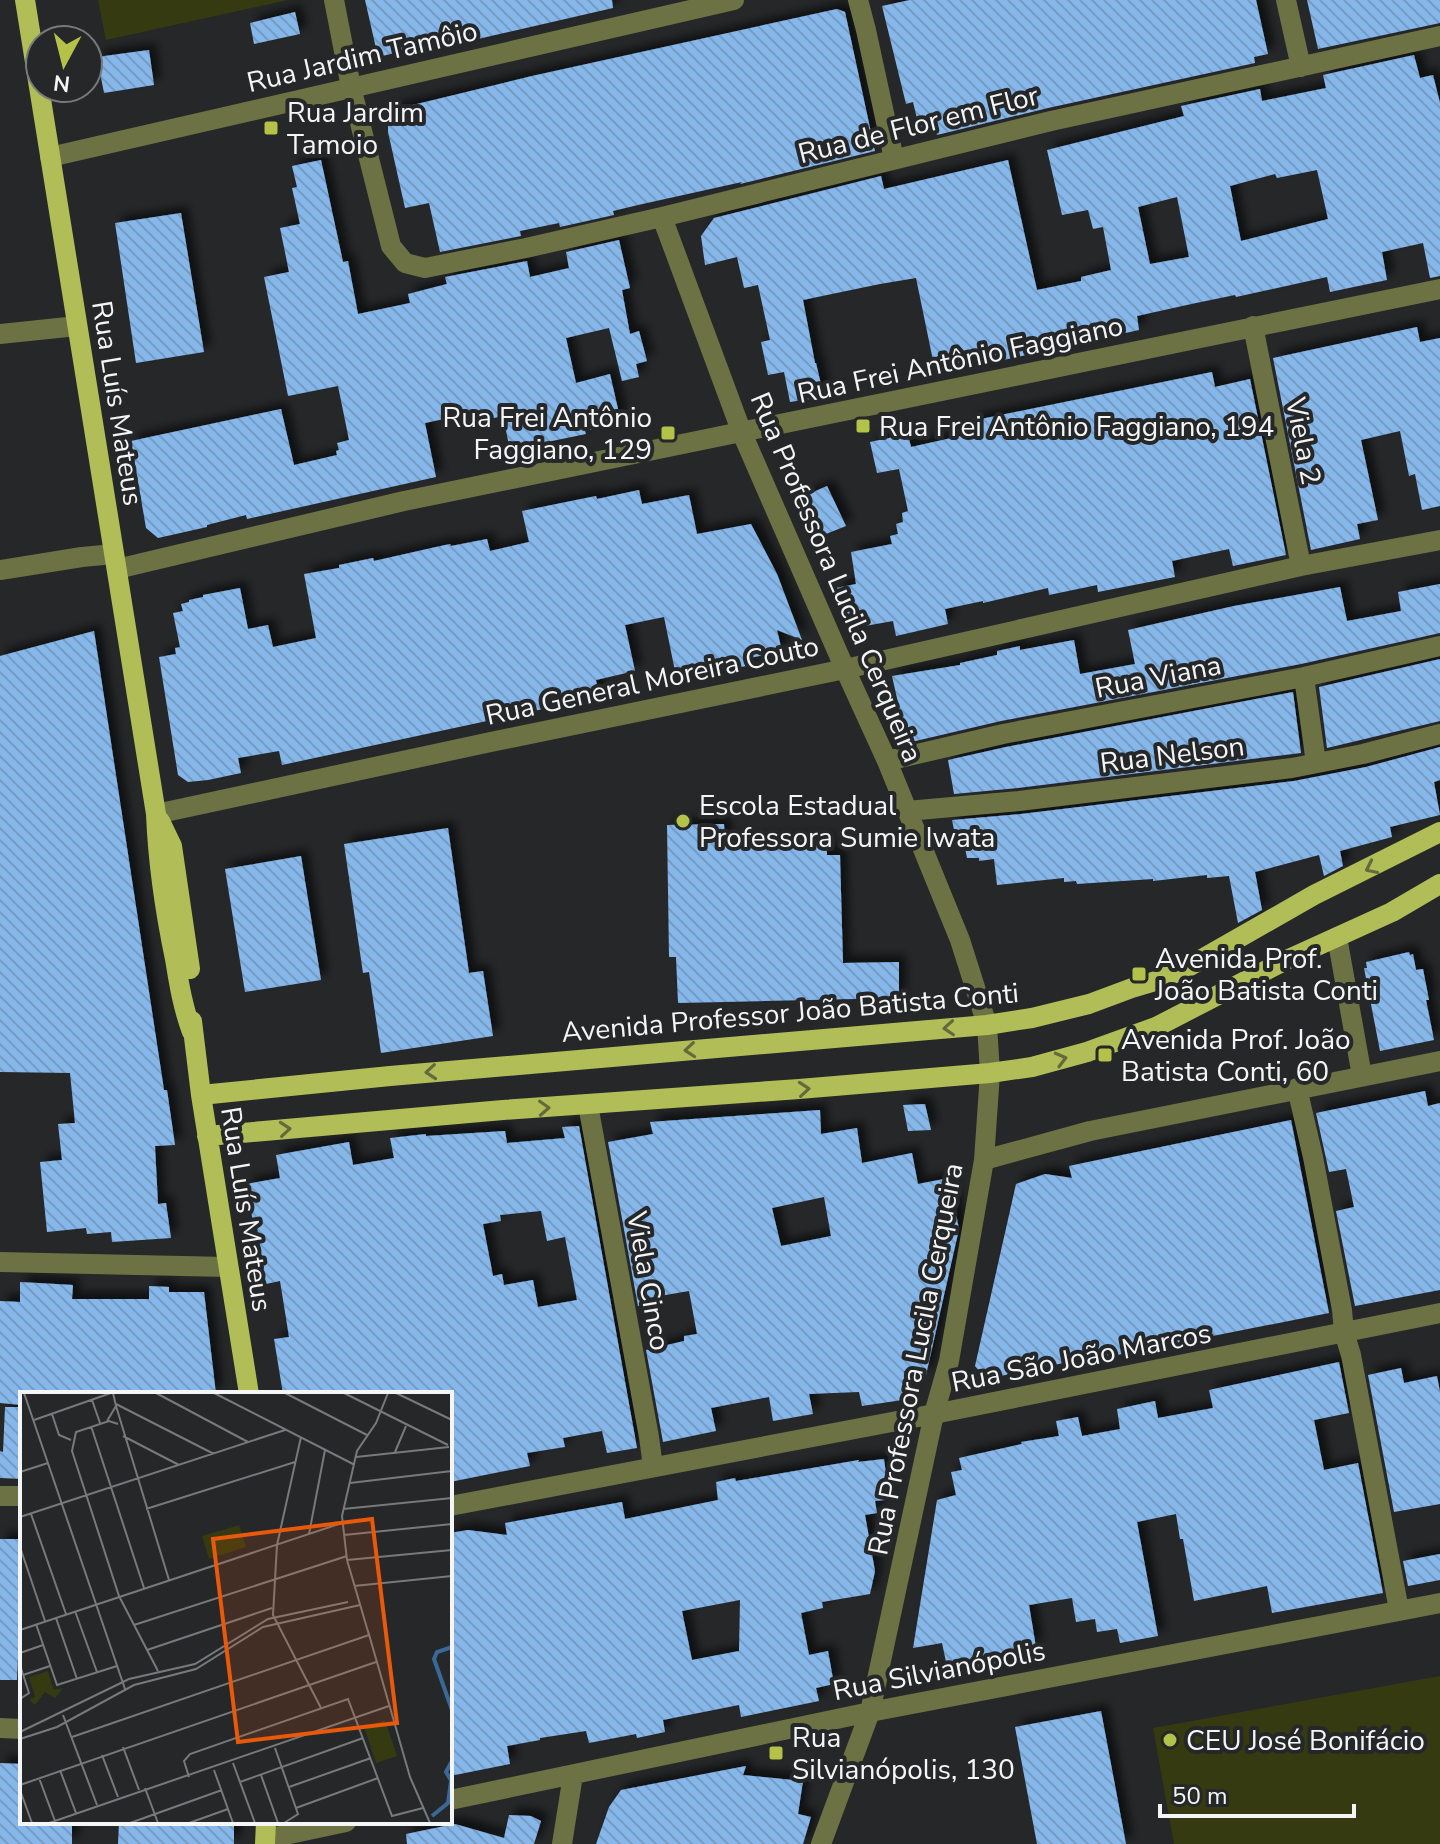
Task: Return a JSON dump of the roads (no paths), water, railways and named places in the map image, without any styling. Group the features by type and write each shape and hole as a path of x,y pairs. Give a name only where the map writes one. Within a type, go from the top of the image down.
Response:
{"main road":[{"name":"Rua Luís Mateus","path":"25,0 156,814 172,846 193,992 192,1032 249,1392"},
{"name":"Avenida Professor João Batista Conti","path":"201,1095 987,1025 1032,1018 1089,1004 1188,967 1314,895 1440,832"},
{"path":"207,1136 990,1073 1032,1067 1156,1027 1282,962 1392,912 1440,884"}],"street":[{"path":"334,0 351,87"},
{"name":"Rua Jardim Tamôio","path":"50,157 734,0"},
{"path":"858,0 894,159"},
{"path":"1286,0 1301,67"},
{"name":"Rua de Flor em Flor","path":"351,87 391,246 402,261 425,268 662,217 1051,121 1440,36"},
{"name":"Rua Professora Lucila Cerqueira","path":"662,217 742,433 887,761 960,940 987,1025 990,1073 984,1160 949,1361 934,1414 870,1712 821,1844"},
{"name":"Rua Frei Antônio Faggiano","path":"0,570 116,562 1440,289"},
{"path":"0,334 77,326"},
{"name":"Viela 2","path":"1253,326 1301,566"},
{"name":"Rua General Moreira Couto","path":"156,814 845,669 1301,566 1440,540"},
{"name":"Rua Viana","path":"887,761 1003,734 1304,677 1440,646"},
{"path":"1304,677 1316,763"},
{"name":"Rua Nelson","path":"907,811 1019,801 1292,768 1440,734"},
{"path":"1337,937 1362,1076"},
{"path":"984,1160 1090,1131 1440,1061"},
{"path":"1297,1088 1313,1157 1399,1610"},
{"name":"Viela Cinco","path":"588,1105 653,1467"},
{"path":"0,1262 228,1267"},
{"name":"Rua São João Marcos","path":"452,1506 1440,1313"},
{"name":"Rua Silvianópolis","path":"452,1800 870,1712 1440,1603"},
{"path":"0,1728 20,1729"},
{"path":"562,1844 573,1775"},
{"path":"266,1835 334,1824"}],"place":[{"name":"Rua Jardim Tamoio","path":"271,128"},
{"name":"Rua Frei Antônio Faggiano, 194","path":"863,426"},
{"name":"Rua Frei Antônio Faggiano, 129","path":"668,433"},
{"name":"Escola Estadual Professora Sumie Iwata","path":"683,821"},
{"name":"Avenida Prof. João Batista Conti","path":"1139,974"},
{"name":"Avenida Prof. João Batista Conti, 60","path":"1105,1055"},
{"name":"CEU José Bonifácio","path":"1170,1740"},
{"name":"Rua Silvianópolis, 130","path":"776,1753"}]}
